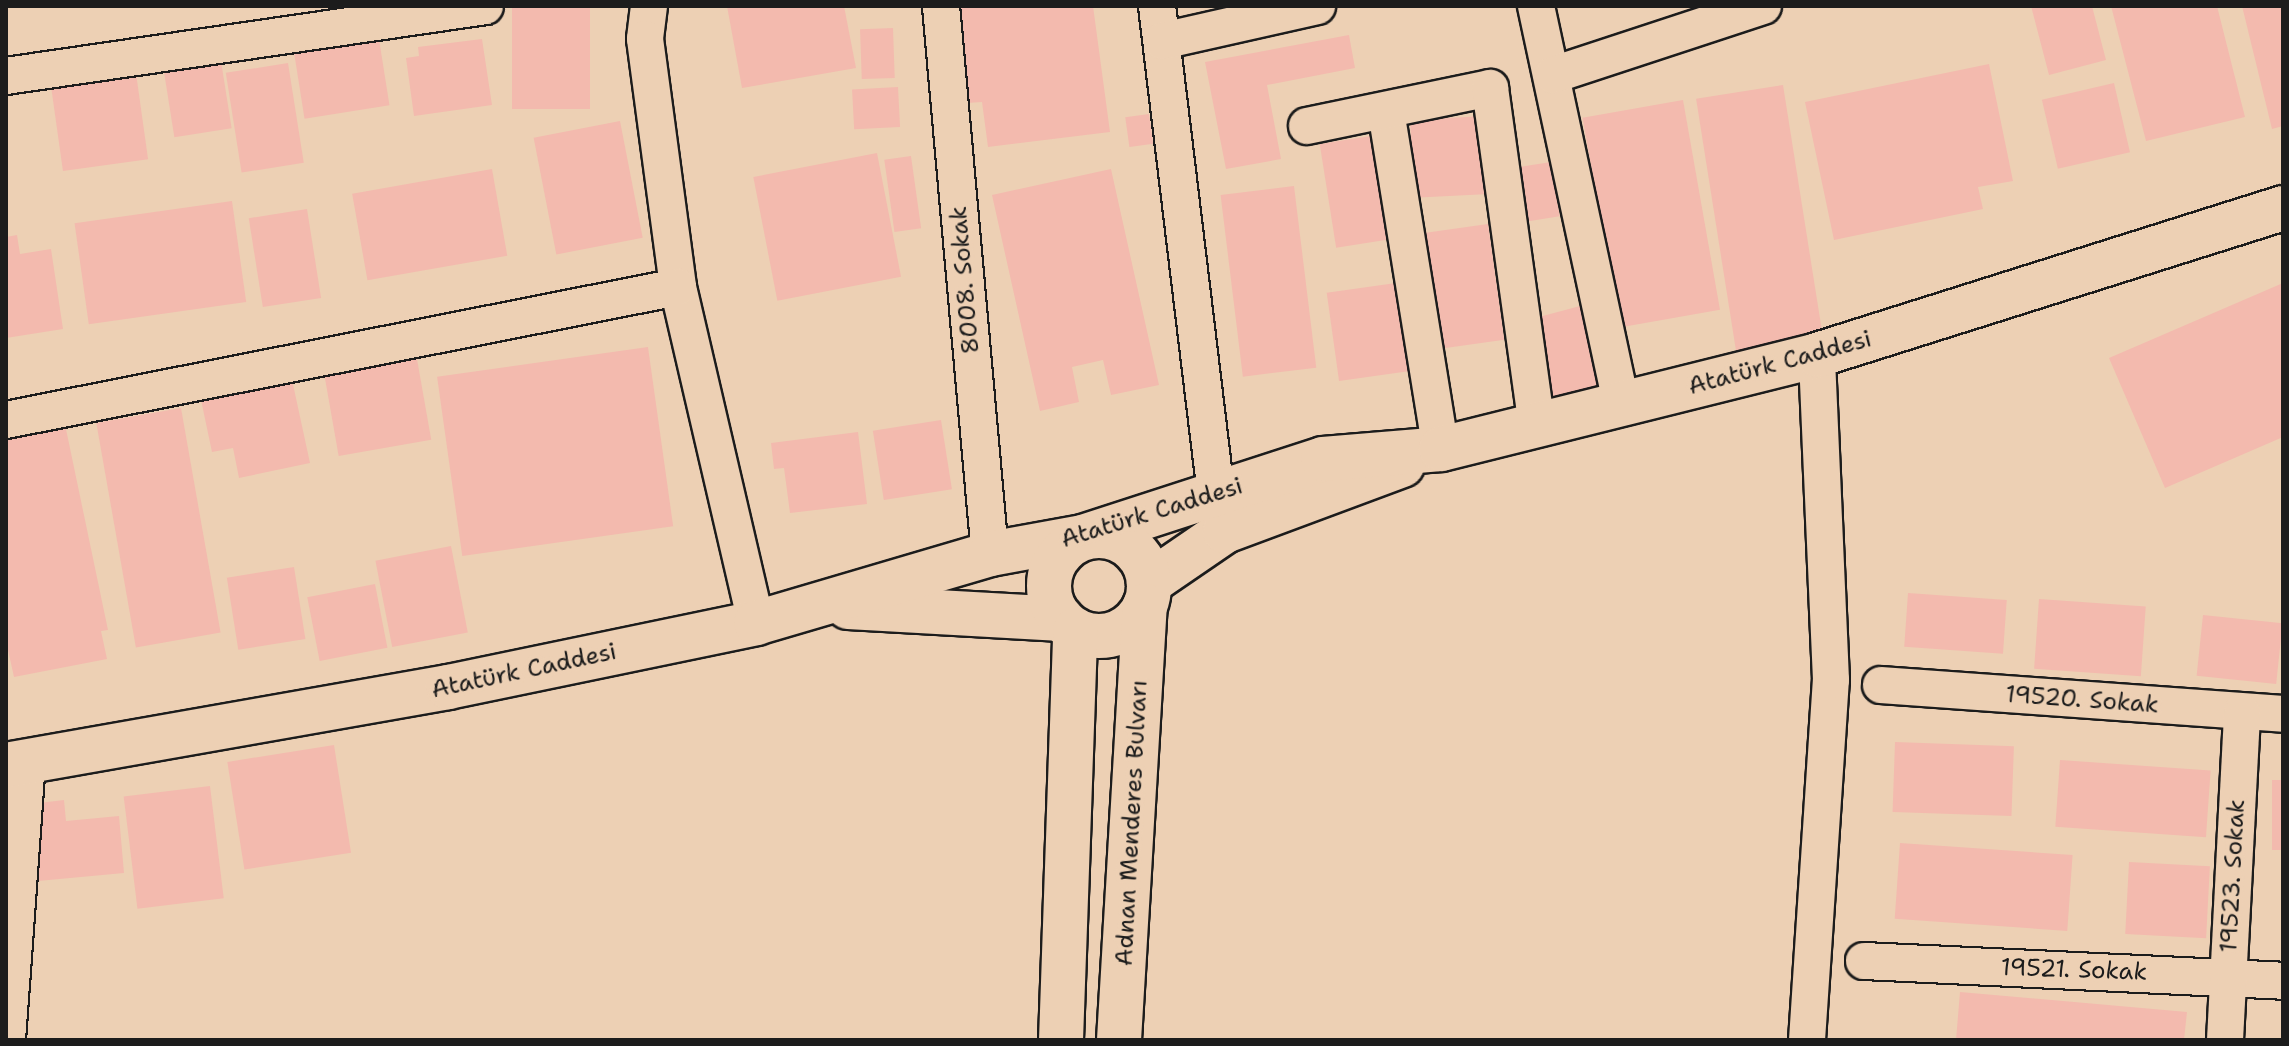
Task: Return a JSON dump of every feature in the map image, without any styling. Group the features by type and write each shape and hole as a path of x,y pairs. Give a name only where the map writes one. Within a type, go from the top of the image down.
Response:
{"street":[{"path":"6,76 293,20 485,6"},
{"path":"649,6 645,39 678,287 756,623"},
{"name":"8008. Sokak","path":"941,6 990,554"},
{"path":"1216,496 1160,23 1317,6"},
{"path":"1536,6 1621,404"},
{"path":"1553,75 1763,6"},
{"path":"1307,126 1490,88 1537,425"},
{"path":"813,605 1068,624 1107,636 1123,630 1147,595 1225,531 1441,449 1386,111"},
{"name":"Atatürk Caddesi","path":"17,762 448,687 756,623 990,554 1083,537 1323,459 1441,449 1817,355 2283,208"},
{"path":"6,420 678,287"},
{"path":"1807,1040 1831,680 1817,355"},
{"path":"1061,1040 1068,624 1050,597 1050,573 1057,558 1083,537 1100,535 1131,546 1142,559 1147,595"},
{"name":"Adnan Menderes Bulvarı","path":"1119,1040 1147,595"},
{"name":"19520. Sokak","path":"1881,685 2283,714"},
{"name":"19523. Sokak","path":"2225,1040 2242,712"},
{"path":"7,1040 17,762"},
{"name":"19521. Sokak","path":"1864,961 2283,981"}],"building":[{"path":"512,6 590,6 590,109 512,109"},
{"path":"727,6 844,6 856,68 742,88"},
{"path":"954,6 1093,6 1110,132 988,147 982,102 967,103"},
{"path":"2031,6 2092,6 2106,60 2049,75"},
{"path":"2111,6 2217,6 2245,117 2146,141"},
{"path":"2242,6 2283,6 2283,126 2272,129"},
{"path":"893,28 895,78 862,79 860,29"},
{"path":"1349,35 1355,68 1267,85 1281,159 1226,169 1205,62"},
{"path":"379,39 389,105 305,119 294,52"},
{"path":"482,39 492,105 414,116 406,58 419,56 418,47"},
{"path":"221,61 232,128 174,137 164,70"},
{"path":"288,63 304,163 242,173 226,73"},
{"path":"1989,64 2013,181 1978,187 1983,209 1834,240 1805,102"},
{"path":"136,73 148,159 63,171 51,85"},
{"path":"2114,83 2130,152 2058,169 2042,100"},
{"path":"1783,85 1823,338 1736,352 1696,99"},
{"path":"898,87 900,127 854,129 852,89"},
{"path":"1683,100 1720,310 1620,327 1583,118"},
{"path":"1149,114 1153,144 1129,147 1125,117"},
{"path":"1485,116 1489,194 1414,198 1410,120"},
{"path":"620,121 643,238 556,255 534,138"},
{"path":"1377,135 1393,239 1336,248 1320,144"},
{"path":"877,153 901,277 777,301 753,177"},
{"path":"911,156 921,228 894,232 884,160"},
{"path":"1551,162 1560,216 1521,222 1512,168"},
{"path":"492,169 507,256 367,280 352,194"},
{"path":"1111,169 1159,385 1111,395 1103,360 1072,367 1079,402 1040,411 992,195"},
{"path":"1294,186 1316,368 1243,377 1221,195"},
{"path":"232,201 246,302 89,324 75,223"},
{"path":"307,209 321,298 263,307 249,218"},
{"path":"1488,224 1504,340 1435,350 1419,234"},
{"path":"17,235 20,254 51,249 63,329 6,338 6,237"},
{"path":"1396,283 1408,371 1339,381 1327,293"},
{"path":"2283,283 2283,437 2165,488 2109,358"},
{"path":"1580,306 1601,386 1549,400 1528,320"},
{"path":"648,347 673,526 462,556 437,377"},
{"path":"417,359 431,440 339,456 324,375"},
{"path":"291,375 310,463 239,478 233,448 212,452 200,395"},
{"path":"181,408 221,633 136,647 96,423"},
{"path":"62,410 108,630 101,631 107,659 14,677 6,641 6,421"},
{"path":"941,420 952,489 884,500 873,431"},
{"path":"858,432 867,504 790,513 784,468 774,469 771,443"},
{"path":"451,546 468,632 392,647 375,561"},
{"path":"294,567 305,639 238,650 227,578"},
{"path":"375,584 387,648 320,661 307,597"},
{"path":"1908,593 2007,600 2003,654 1904,647"},
{"path":"2039,599 2146,606 2141,676 2034,669"},
{"path":"2203,615 2283,623 2276,684 2197,676"},
{"path":"1895,742 2014,746 2011,816 1893,812"},
{"path":"334,745 351,853 244,870 227,762"},
{"path":"2060,760 2211,771 2206,837 2055,827"},
{"path":"2272,780 2283,780 2283,850 2272,850"},
{"path":"210,786 224,898 137,909 124,797"},
{"path":"64,800 66,821 119,816 124,873 38,881 31,804"},
{"path":"1900,843 2073,855 2067,931 1895,919"},
{"path":"2129,862 2210,866 2206,938 2125,934"},
{"path":"1960,992 2187,1012 2184,1040 1956,1040"}]}
